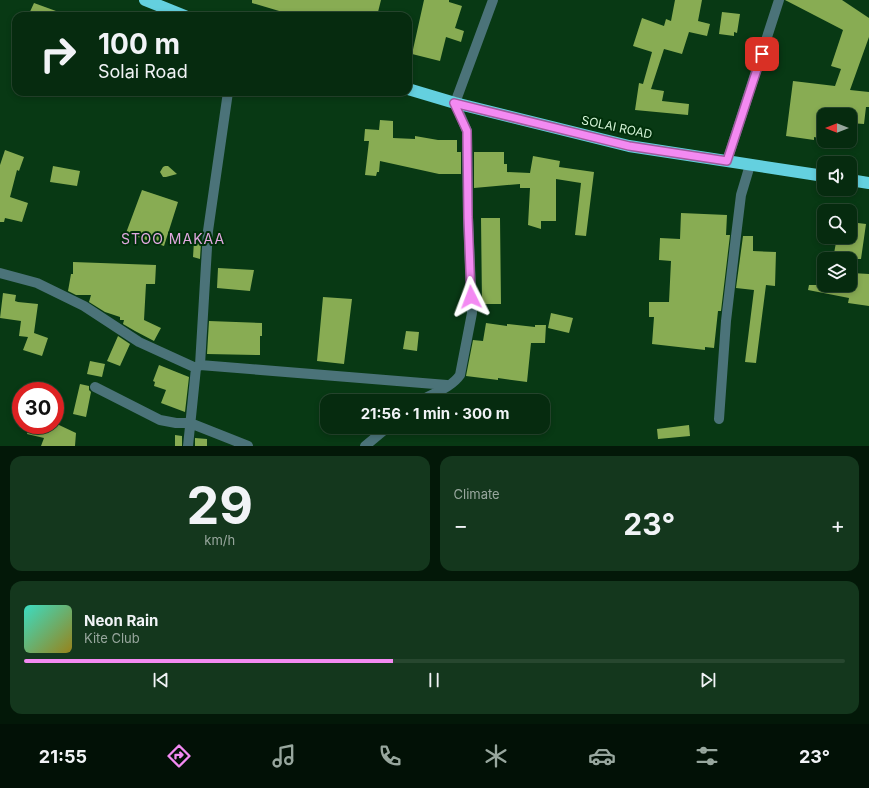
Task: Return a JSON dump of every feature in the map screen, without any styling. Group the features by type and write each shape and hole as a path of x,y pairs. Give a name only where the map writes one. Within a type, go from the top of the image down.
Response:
{"highway":[{"path":"145,0 175,12"},
{"name":"SOLAI ROAD","path":"412,90 454,103 629,146 817,175"},
{"path":"857,181 869,184"}],"street":[{"path":"433,394 456,380 460,375 472,313 468,217 467,131 454,103 493,0"},
{"path":"727,161 779,0"},
{"path":"188,446 198,367 208,231 227,96"},
{"path":"719,419 726,321 736,236 741,196 750,165"},
{"path":"0,273 37,283 84,306 139,342 198,367 448,385"},
{"path":"95,387 160,420 176,423 190,423 248,446"},
{"path":"366,446 380,434"}],"building":[{"path":"252,0 381,0 378,12 282,12 252,3"},
{"path":"424,0 449,0 449,2 462,6 455,28 464,31 461,42 446,37 440,61 412,54"},
{"path":"675,0 702,0 698,21 710,24 707,36 689,32 682,54 664,49 651,89 664,91 662,101 689,104 688,115 635,110 639,83 643,84 652,52 633,46 642,18 664,26 666,19 671,21"},
{"path":"785,0 842,0 869,18 869,37 850,90 869,92 869,107 866,107 864,124 857,124 857,108 817,108 817,138 814,137 814,140 786,136 793,81 835,86 841,69 831,66 843,30"},
{"path":"34,3 59,12 30,12"},
{"path":"722,12 740,14 737,33 734,32 734,36 719,34"},
{"path":"380,120 393,121 393,138 415,139 415,136 438,140 457,140 457,152 461,152 461,174 439,174 380,161 379,172 377,172 376,176 365,175 369,141 364,141 365,129 379,130"},
{"path":"5,150 24,157 19,171 17,170 10,197 28,203 22,222 5,218 4,222 0,222 0,165"},
{"path":"474,152 504,152 504,164 507,164 507,172 530,173 533,156 560,161 559,167 594,172 586,236 575,235 581,183 556,179 556,221 541,221 541,229 528,225 530,188 520,188 520,184 474,188"},
{"path":"53,166 80,171 77,186 50,182"},
{"path":"165,166 168,166 177,174 163,177 160,172"},
{"path":"142,190 178,202 164,246 126,233"},
{"path":"681,213 727,215 726,235 730,235 721,311 718,311 714,348 705,347 705,350 652,344 654,317 649,317 649,302 669,302 671,261 659,260 660,238 680,239"},
{"path":"481,218 500,218 501,304 482,304"},
{"path":"857,223 866,224 861,259 857,259 857,252 834,252 836,244 857,244"},
{"path":"743,236 753,236 753,251 776,252 775,286 766,285 756,363 745,362 754,290 736,288"},
{"path":"194,241 201,242 200,259 193,257"},
{"path":"73,262 156,265 155,284 146,284 144,320 161,328 154,341 123,324 124,320 120,320 120,317 105,312 89,302 91,295 76,295 68,291 71,274 73,274"},
{"path":"218,268 254,270 250,291 217,288"},
{"path":"857,273 869,274 869,306 848,303 849,298 818,292 857,292"},
{"path":"809,285 817,285 817,292 808,290"},
{"path":"3,293 16,295 15,301 18,302 38,304 34,333 48,338 42,356 23,350 28,337 19,336 21,321 0,318"},
{"path":"323,297 352,299 344,364 317,361"},
{"path":"551,313 573,318 569,333 548,328"},
{"path":"209,321 262,323 260,355 207,354"},
{"path":"486,323 507,326 507,324 535,327 535,325 546,325 545,343 531,343 527,382 466,376 473,340 483,341"},
{"path":"406,331 419,332 417,351 403,349"},
{"path":"118,336 130,344 120,366 107,361"},
{"path":"90,361 105,364 102,377 87,374"},
{"path":"159,365 189,377 185,412 161,403 166,390 154,386 155,382 153,381"},
{"path":"80,384 89,386 89,390 91,392 86,417 73,414"},
{"path":"689,425 690,436 658,439 657,429"},
{"path":"64,427 76,433 75,446 41,446 44,438 27,434 64,434"},
{"path":"175,435 182,436 182,446 175,446"},
{"path":"195,438 207,439 207,446 195,446"}],"district":[{"name":"STOO MAKAA","path":"173,238"}],"route":[{"path":"471,297 467,131 454,103 629,146 727,161 762,54"}]}
